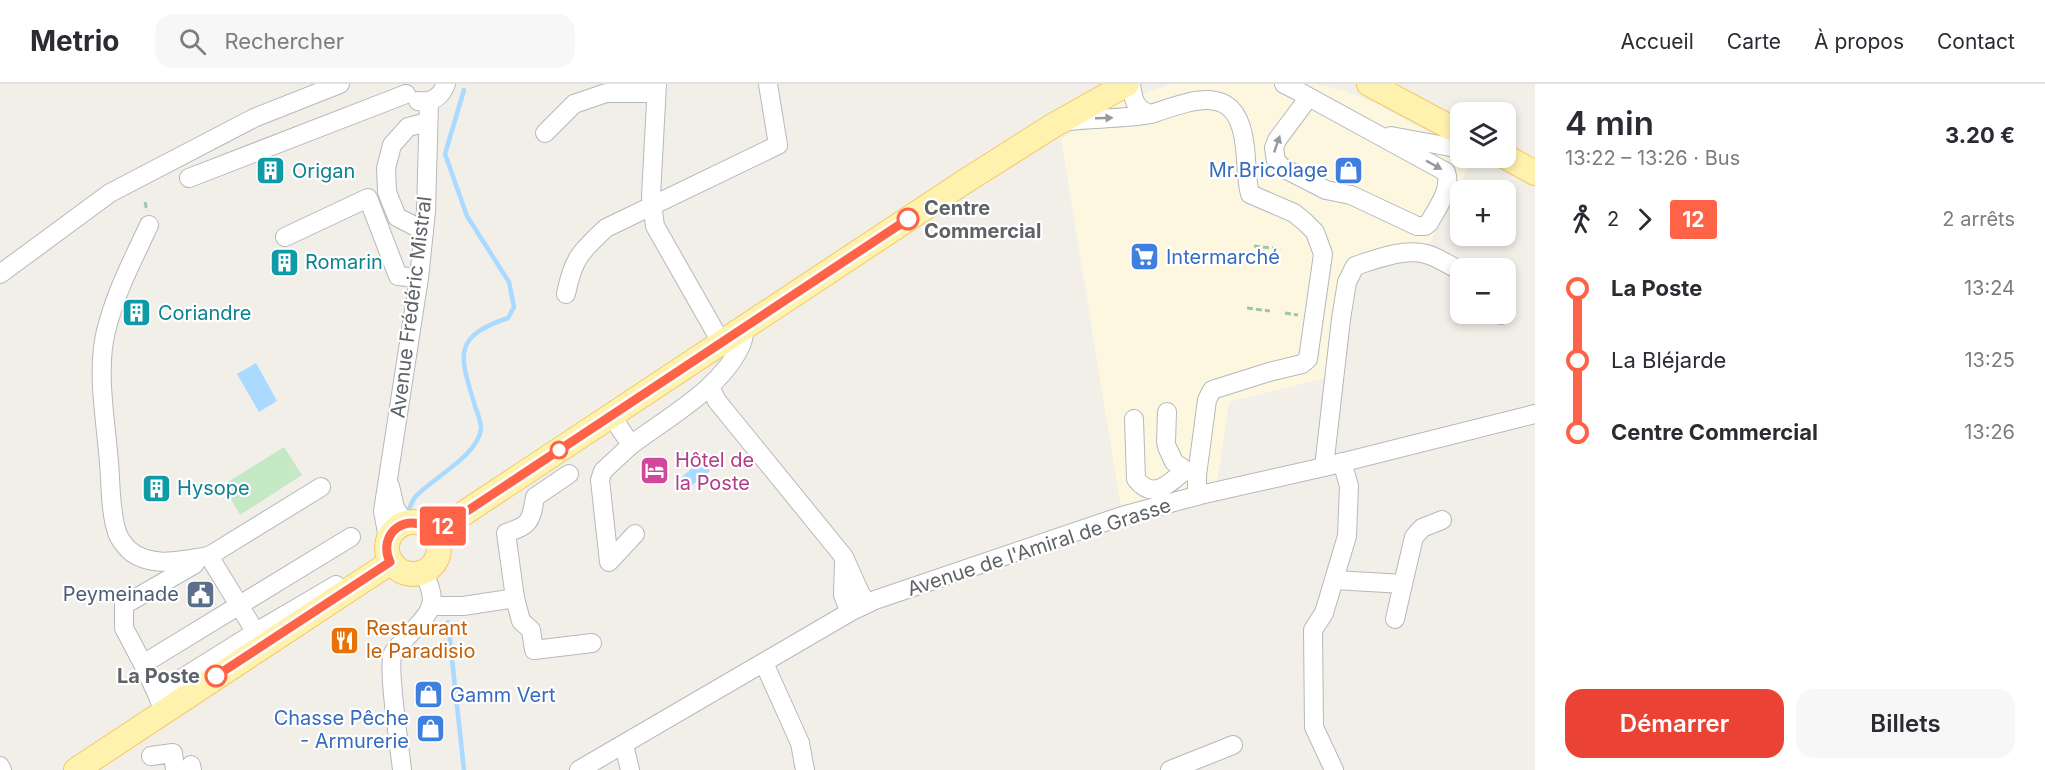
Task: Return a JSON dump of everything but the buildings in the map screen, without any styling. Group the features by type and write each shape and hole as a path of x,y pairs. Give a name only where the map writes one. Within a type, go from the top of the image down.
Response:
{"main road":[{"path":"434,533 745,326 1057,123 1129,84"},
{"path":"1369,84 1450,126"},
{"path":"1516,163 1535,173"},
{"path":"76,770 161,702 260,639 421,523 434,533 439,547 438,555 429,568 423,572 405,573 393,545"}],"street":[{"path":"0,274 110,193 254,118 340,84"},
{"path":"189,178 403,89 416,101 429,102 440,95 446,84"},
{"path":"566,294 571,268 585,247 606,228 778,145 768,84"},
{"path":"1129,84 1134,102 1144,112 1151,114"},
{"path":"1284,84 1309,97 1380,135 1446,172 1448,187 1429,223 1425,226 1411,224 1351,195 1326,190 1283,168 1276,161 1274,148 1277,140 1309,97"},
{"path":"545,133 574,104 606,93 656,88 652,205 655,226 722,342"},
{"path":"1057,123 1151,114 1194,99 1218,96 1229,102 1240,121 1245,140 1247,184 1250,194 1294,213 1315,232 1323,254 1308,359 1302,364 1212,390 1207,400 1191,473 1197,496"},
{"name":"Avenue Frédéric Mistral","path":"393,545 395,508 388,475 419,278 426,211 429,102"},
{"path":"424,231 397,217 387,192 386,168 392,145 397,139 408,127 428,122"},
{"path":"1380,135 1450,147"},
{"path":"285,237 368,198 398,276 419,278"},
{"path":"149,225 118,289 104,342 104,407 112,503 117,533 130,551 151,560 176,563 209,556"},
{"path":"1324,467 1341,319 1347,282 1355,266 1376,258 1408,253 1427,254 1450,266"},
{"path":"635,534 609,562 600,480 603,471 631,445 710,387 730,363 742,343 745,326"},
{"path":"666,378 681,408"},
{"path":"710,387 717,401 844,557 861,595 869,603"},
{"path":"1167,412 1167,445 1174,462 1191,473"},
{"name":"Avenue de l'Amiral de Grasse","path":"579,770 869,603 1122,516 1535,414"},
{"path":"611,415 631,445"},
{"path":"1134,419 1136,479 1142,487 1151,490 1163,488 1191,473"},
{"path":"1334,770 1314,727 1312,652 1313,630 1324,613 1347,536 1349,486 1342,462"},
{"path":"569,474 535,497 531,518 524,527 506,533 515,598 521,621 531,630 534,650 592,643"},
{"path":"161,702 124,628 124,605 321,487"},
{"path":"1395,619 1414,537 1422,528 1443,520"},
{"path":"143,664 351,537"},
{"path":"209,556 260,639"},
{"path":"844,557 843,595 850,612"},
{"path":"402,770 392,672 393,654 430,613 433,599 431,587 423,572"},
{"path":"1335,580 1403,584"},
{"path":"431,606 463,606 515,598"},
{"path":"764,663 800,743 805,770"},
{"path":"624,745 630,770"},
{"path":"1170,770 1233,745"},
{"path":"151,756 173,753 186,768"}],"path":[{"path":"1254,246 1281,249"},
{"path":"1247,308 1270,311"}],"shaded area":[{"path":"1172,84 1316,84 1348,92 1377,104 1450,144 1450,168 1469,168 1463,180 1450,180 1450,204 1427,248 1362,252 1346,261 1325,378 1229,402 1217,484 1121,508 1061,139 1123,100"}],"green space":[{"path":"284,447 302,475 240,515 223,485"}],"water":[{"path":"256,363 277,401 259,412 237,374"},
{"path":"702,460 710,471 686,490 678,480"}],"waterway":[{"path":"408,512 416,496 464,456 478,438 481,425 466,374 464,350 477,333 508,318 514,307 509,282 467,216 445,154 464,90"},
{"path":"448,622 464,770"}],"bus line":[{"name":"12","path":"216,676 390,562 387,551 388,538 398,527 405,523 421,523 434,533 908,219"}],"place":[{"name":"Mr.Bricolage","path":"1349,170"},
{"name":"Origan","path":"271,171"},
{"name":"Centre Commercial","path":"908,219"},
{"name":"Intermarché","path":"1145,257"},
{"name":"Romarin","path":"284,262"},
{"name":"Coriandre","path":"137,313"},
{"name":"Hôtel de la Poste","path":"654,471"},
{"name":"Hysope","path":"156,488"},
{"name":"Peymeinade","path":"200,594"},
{"name":"Restaurant le Paradisio","path":"345,640"},
{"name":"La Poste","path":"216,676"},
{"name":"Gamm Vert","path":"429,695"},
{"name":"Chasse Pêche - Armurerie","path":"430,729"}]}
